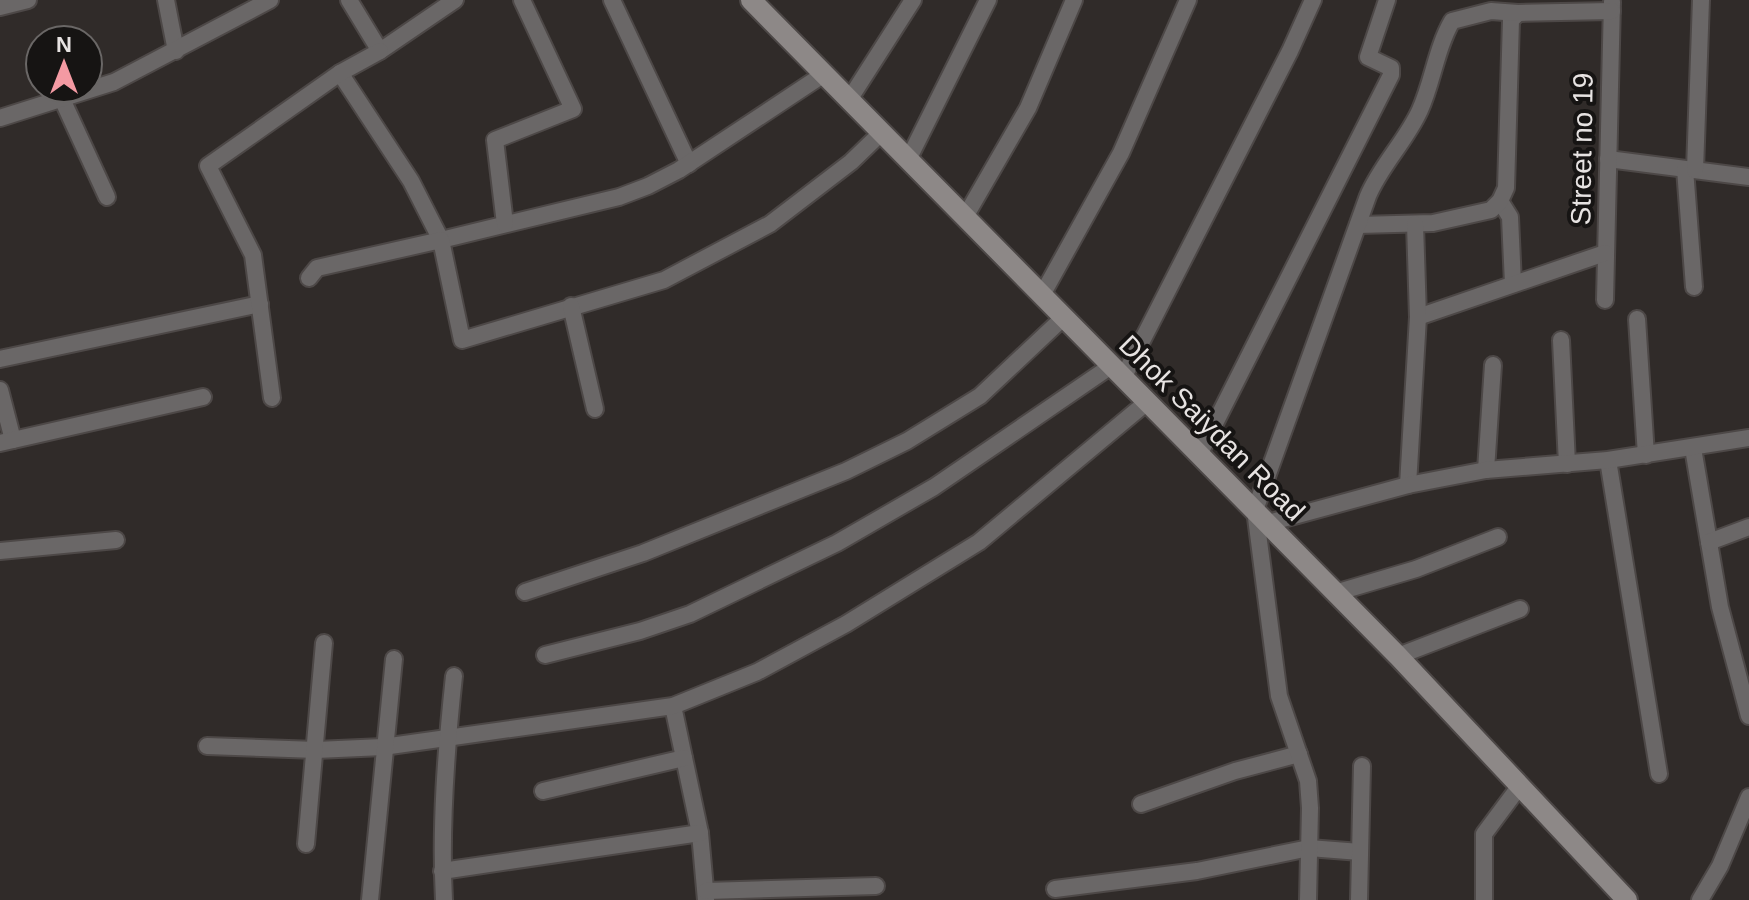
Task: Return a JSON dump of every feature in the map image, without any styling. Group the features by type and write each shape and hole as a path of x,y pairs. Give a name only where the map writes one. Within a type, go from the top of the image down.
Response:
{"main road":[{"name":"Dhok Saiydan Road","path":"751,0 1262,516 1627,900"}],"street":[{"path":"0,7 28,0"},
{"path":"166,0 176,51"},
{"path":"104,85 176,51 270,0"},
{"path":"349,0 380,51"},
{"path":"272,398 253,255 208,166 340,73 380,51 455,0"},
{"path":"505,224 495,140 573,109 522,0"},
{"path":"612,0 689,164"},
{"path":"849,100 913,0"},
{"path":"908,160 988,0"},
{"path":"965,217 1028,108 1074,0"},
{"path":"1042,295 1121,153 1188,0"},
{"path":"545,655 640,631 690,614 837,543 934,487 1117,372 1290,51 1313,0"},
{"path":"1199,455 1391,75 1391,68 1368,57 1387,0"},
{"path":"1694,287 1690,170 1701,0"},
{"path":"1308,900 1308,781 1279,696 1262,516 1358,225 1375,179 1420,110 1445,33 1452,21 1491,11 1518,13 1612,5"},
{"name":"Street no 19","path":"1605,300 1612,5"},
{"path":"1358,225 1433,223 1491,210 1500,201 1506,188 1511,20 1518,13"},
{"path":"340,73 411,181 441,240 462,340 664,280 770,224 851,162 881,133"},
{"path":"309,278 317,268 619,197 648,186 689,164 824,74"},
{"path":"0,118 46,104"},
{"path":"64,104 107,197"},
{"path":"1608,159 1749,177"},
{"path":"1500,201 1510,217 1513,284"},
{"path":"1408,485 1418,317 1415,224"},
{"path":"1418,317 1605,253"},
{"path":"0,359 260,304"},
{"path":"571,306 595,409"},
{"path":"525,592 643,553 846,471 907,441 980,396 1064,317"},
{"path":"1637,319 1646,455"},
{"path":"1561,340 1567,464"},
{"path":"1486,470 1493,365"},
{"path":"0,390 7,442 203,397"},
{"path":"207,746 316,750 383,747 673,706 757,672 846,624 979,542 1147,402"},
{"path":"1262,516 1486,470 1608,460 1749,438"},
{"path":"1693,448 1720,607 1749,716"},
{"path":"1608,460 1659,774"},
{"path":"1709,542 1749,527"},
{"path":"1335,593 1416,569 1498,537"},
{"path":"0,551 116,540"},
{"path":"1398,656 1520,609"},
{"path":"306,844 324,643"},
{"path":"370,900 394,659"},
{"path":"444,900 442,871 447,739 454,676"},
{"path":"673,706 700,833 706,896 876,886"},
{"path":"1141,804 1235,771 1299,754"},
{"path":"543,791 684,758"},
{"path":"1359,900 1362,766"},
{"path":"1484,900 1484,834 1519,787"},
{"path":"1700,900 1720,866 1749,797"},
{"path":"442,871 700,833"},
{"path":"1055,889 1197,871 1309,848 1360,852"}]}
